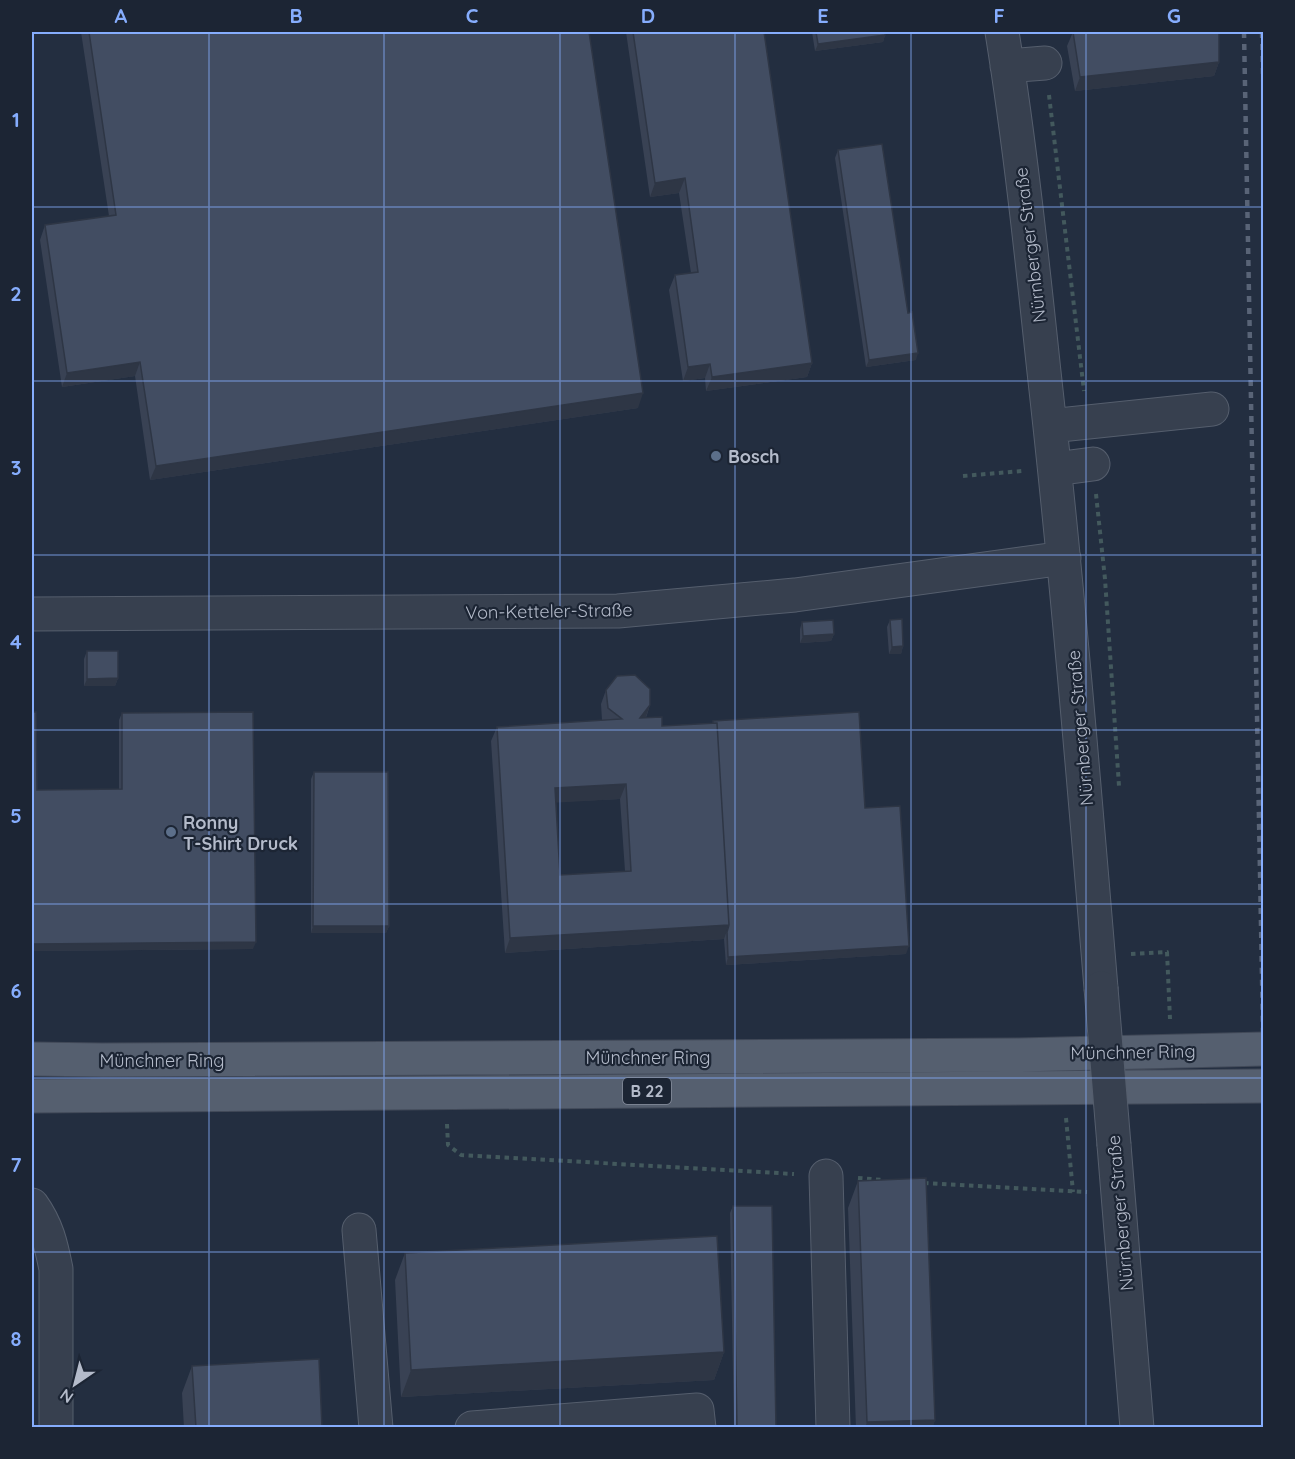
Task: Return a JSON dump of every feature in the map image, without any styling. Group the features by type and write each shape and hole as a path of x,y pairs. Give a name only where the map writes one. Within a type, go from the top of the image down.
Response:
{"main road":[{"name":"Münchner Ring","path":"32,1059 1008,1055 1263,1049"},
{"name":"Münchner Ring","path":"32,1096 1263,1086"}],"street":[{"name":"Nürnberger Straße","path":"1002,32 1033,269 1076,672 1137,1428"},
{"path":"1007,66 1045,63"},
{"path":"1050,426 1212,408"},
{"path":"1054,469 1093,464"},
{"name":"Von-Ketteler-Straße","path":"32,614 618,611 795,595 1064,558"},
{"path":"826,1176 833,1428"},
{"path":"32,1205 43,1220 56,1269 56,1428"},
{"path":"359,1230 376,1428"},
{"path":"472,1428 697,1410 699,1428"}],"path":[{"path":"963,476 1054,469"},
{"path":"1131,954 1167,952 1170,1016"},
{"path":"445,1092 448,1145 461,1155 483,1157"},
{"path":"1067,1125 1073,1192"}],"building":[{"path":"89,32 589,32 643,393 156,466 140,362 67,373 45,225 116,215"},
{"path":"633,32 764,32 812,363 712,377 710,364 688,367 675,275 698,272 685,178 655,183"},
{"path":"816,32 885,32 885,35 818,44"},
{"path":"1073,32 1219,32 1219,62 1080,77"},
{"path":"882,144 908,313 912,312 918,353 869,360 838,150"},
{"path":"902,619 903,646 892,647 890,620"},
{"path":"833,620 834,634 803,636 802,622"},
{"path":"87,651 118,651 118,678 87,679"},
{"path":"635,675 650,689 650,705 640,718 662,717 662,726 717,723 729,925 510,938 497,727 622,719 608,708 606,690 617,676","holes":["626,784 631,871 560,875 555,788"]},
{"path":"32,712 36,712 37,790 122,789 122,713 253,712 256,942 32,944"},
{"path":"859,712 865,808 900,806 909,946 728,957 729,925 717,723 713,721"},
{"path":"314,772 388,772 389,926 313,926"},
{"path":"926,1178 935,1420 867,1422 858,1181"},
{"path":"733,1206 772,1206 776,1428 737,1428"},
{"path":"717,1236 724,1352 411,1370 405,1253"},
{"path":"319,1359 322,1428 196,1428 192,1366"}],"railway":[{"path":"1244,32 1264,1082"},
{"path":"1262,32 1264,113"}],"place":[{"name":"Bosch","path":"716,456"},
{"name":"Ronny T-Shirt Druck","path":"171,832"}]}
